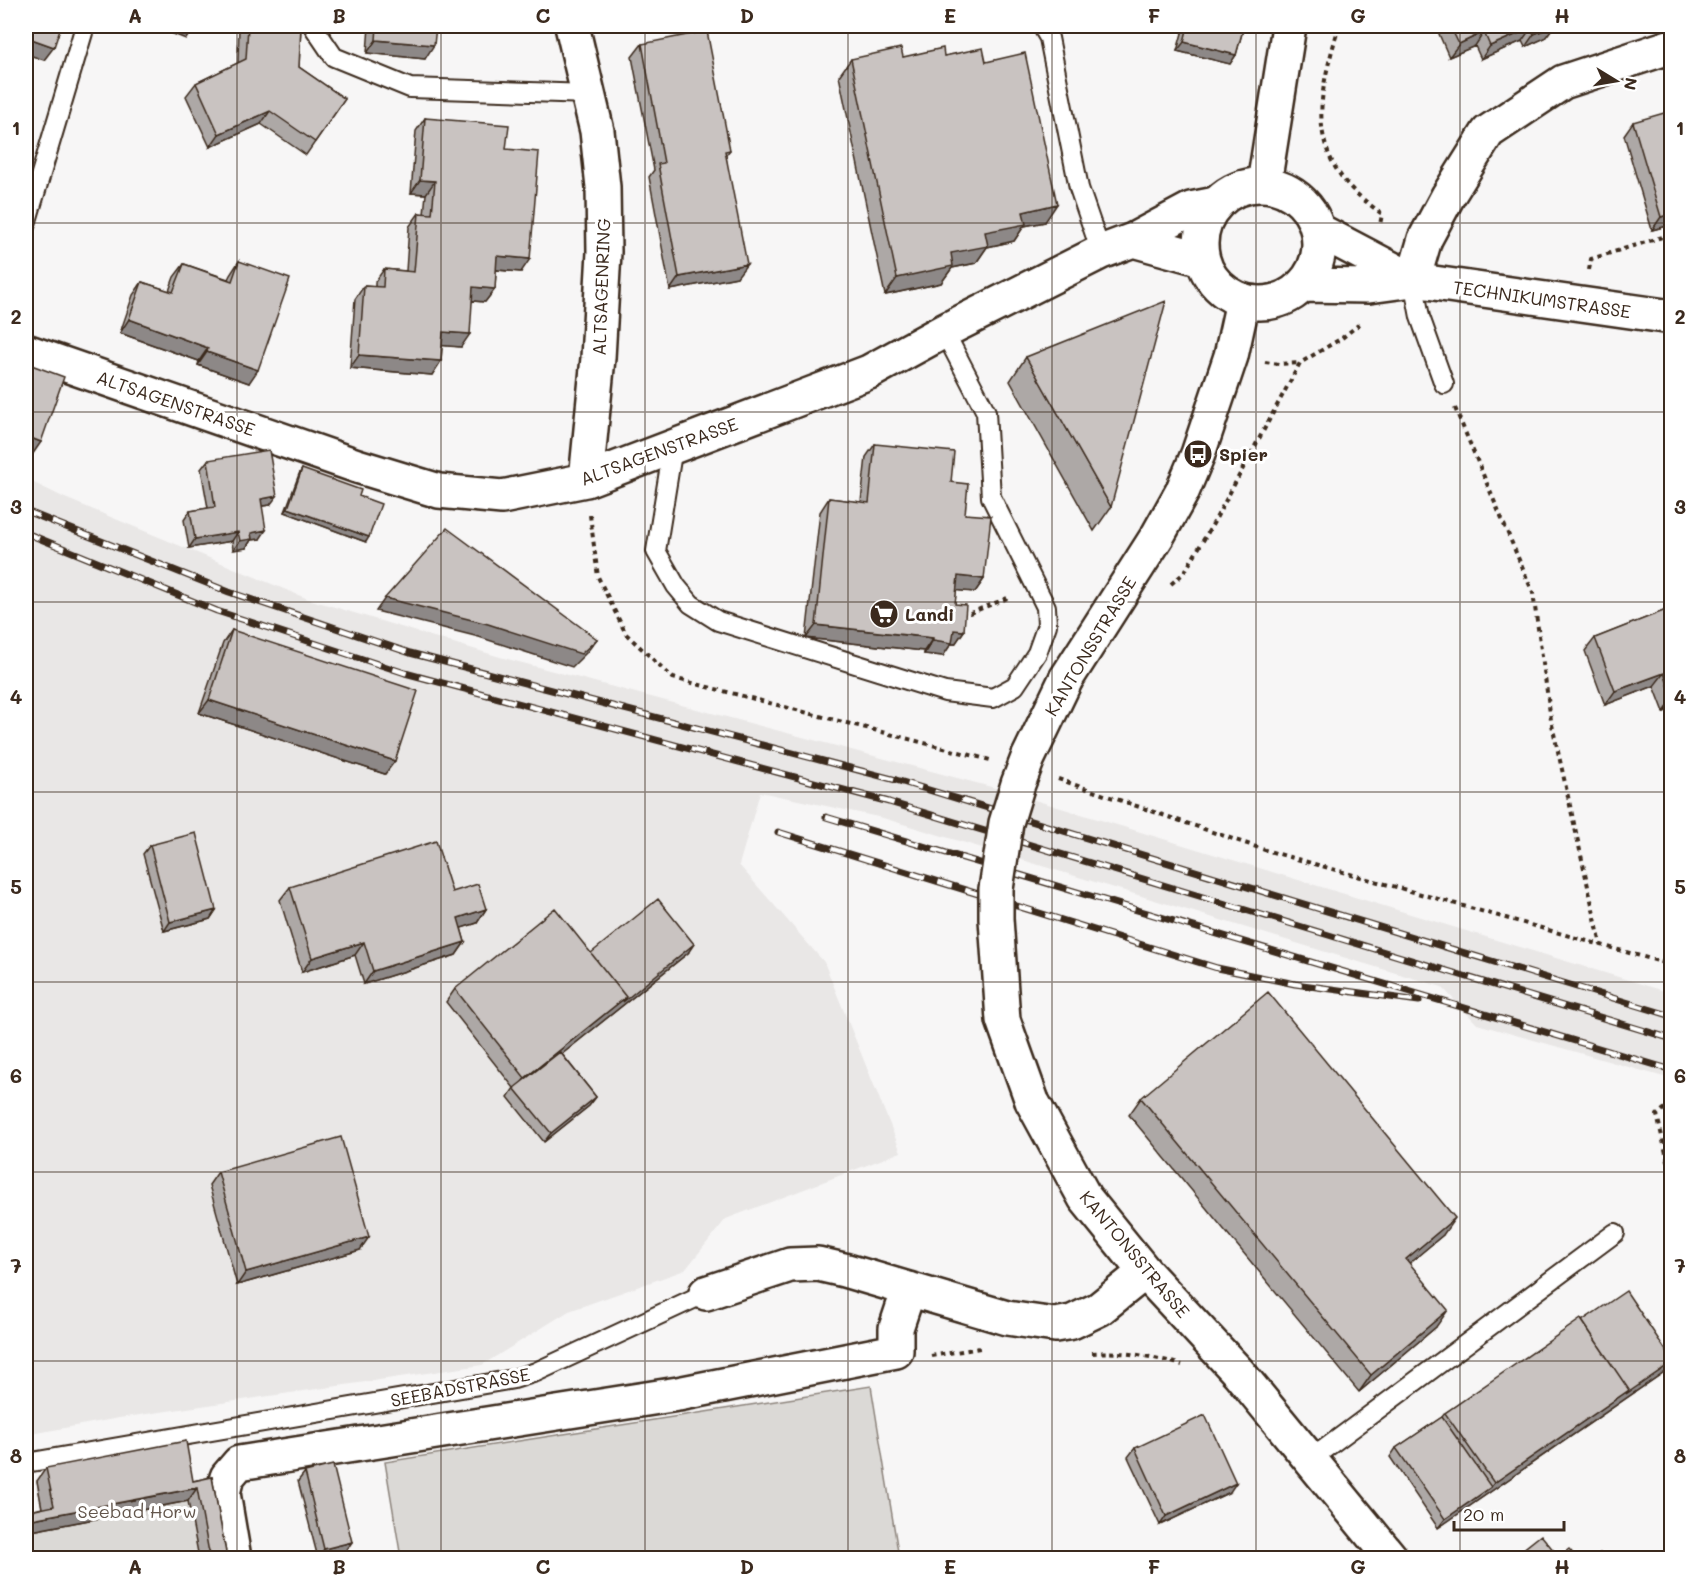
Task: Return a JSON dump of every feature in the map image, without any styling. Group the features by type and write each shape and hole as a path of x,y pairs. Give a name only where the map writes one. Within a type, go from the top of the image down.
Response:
{"street":[{"name":"ALTSAGENRING","path":"572,26 597,131 603,187 604,252 598,358 586,480"},
{"path":"1264,184 1289,26"},
{"path":"1413,280 1425,239 1448,196 1488,132 1563,82 1671,46"},
{"path":"1264,184 1284,189 1301,201 1318,230 1318,258 1312,273 1289,295 1275,301 1259,303 1243,301 1225,292 1211,277 1202,259 1202,230 1216,204 1230,193 1246,186 1264,184"},
{"name":"ALTSAGENSTRASSE","path":"26,351 346,462 439,491 502,497 586,480 869,372 944,330 1101,252 1133,240 1191,209 1216,204"},
{"name":"TECHNIKUMSTRASSE","path":"1318,230 1413,280"},
{"path":"1133,240 1202,259"},
{"name":"TECHNIKUMSTRASSE","path":"1302,285 1369,286 1413,280 1671,317"},
{"name":"KANTONSSTRASSE","path":"1243,301 1231,356 1198,454 1182,492 1158,535 1066,679 1018,784 1006,823 996,889 1003,1020 1032,1101 1085,1197 1145,1272 1239,1373 1391,1558"},
{"name":"SEEBADSTRASSE","path":"706,1293 776,1268 818,1264 1007,1318 1055,1325 1072,1322 1099,1309 1145,1272"},
{"path":"234,1558 224,1493 227,1477 239,1463 678,1394 896,1351 896,1328 909,1289"}],"lane":[{"path":"26,224 85,26"},
{"path":"313,26 334,57 410,88 588,94"},
{"path":"1042,26 1049,38 1079,188 1101,252"},
{"path":"1413,280 1420,317 1444,384"},
{"path":"673,447 656,551 676,586 691,604 718,621 945,692 993,698 1015,686 1037,653 1047,625 1046,607 991,497 986,412 944,330"},
{"path":"1311,1459 1615,1233"},
{"name":"SEEBADSTRASSE","path":"26,1463 514,1379 536,1372 706,1293"}],"path":[{"path":"1340,26 1324,77 1321,131 1327,154 1344,182 1382,214"},
{"path":"1588,276 1591,259 1671,234"},
{"path":"1444,384 1533,593 1551,720 1601,945"},
{"path":"586,480 598,577 626,634 673,678 991,760"},
{"path":"954,608 970,613 1036,587"},
{"path":"1058,779 1265,850 1671,965"},
{"path":"1671,1102 1657,1115 1671,1179"},
{"path":"921,1358 990,1346"},
{"path":"1083,1353 1118,1352 1155,1357 1185,1366"}],"shaded area":[{"path":"26,479 65,498 308,599 500,657 995,788 1671,993 1671,1079 1477,1024 1442,987 883,818 760,792 739,865 824,962 901,1152 726,1219 685,1270 569,1311 482,1365 119,1418 26,1435"}],"green space":[{"path":"871,1386 899,1558 401,1558 385,1462"},
{"name":"Seebad Horw","path":"176,1454 184,1494 203,1491 215,1558 26,1558 26,1523 44,1519 37,1481"}],"building":[{"path":"26,26 61,26 54,47 26,37"},
{"path":"181,26 194,26 192,30"},
{"path":"248,26 301,26 299,67 345,99 315,142 270,111 219,134 196,83 246,59"},
{"path":"377,26 436,26 434,45 376,40"},
{"path":"1188,26 1244,26 1236,55 1184,42"},
{"path":"1450,26 1553,26 1534,34 1531,28 1490,46 1484,32 1459,44"},
{"path":"707,31 730,150 725,151 747,264 679,277 658,164 664,163 642,44"},
{"path":"901,48 903,57 943,48 944,56 983,48 986,62 1025,53 1057,204 1023,212 1026,224 985,232 988,246 951,253 953,266 897,278 851,59"},
{"path":"1671,111 1671,214 1661,217 1633,122"},
{"path":"425,118 509,125 506,149 539,152 530,259 497,256 495,289 473,287 470,334 443,332 441,361 359,355 364,286 383,287 384,269 414,272 419,213 432,214 435,181 420,180"},
{"path":"239,261 290,279 258,370 207,352 208,348 129,319 142,282 173,292 184,264 232,281"},
{"path":"1166,301 1111,507 1026,357"},
{"path":"26,363 64,377 41,442 26,436"},
{"path":"875,444 954,452 951,482 968,484 965,514 991,516 984,579 958,576 955,604 966,605 964,631 954,630 952,643 933,640 933,638 816,625 829,498 869,503"},
{"path":"269,450 277,496 261,499 266,530 251,533 252,539 240,541 238,532 195,539 190,511 215,507 208,460"},
{"path":"302,469 361,490 359,496 381,504 369,537 288,508"},
{"path":"447,528 597,639 581,654 488,624 385,598"},
{"path":"1671,608 1671,694 1664,673 1615,691 1595,638"},
{"path":"232,630 418,691 395,761 209,700"},
{"path":"196,833 216,910 170,922 150,845"},
{"path":"436,841 452,892 478,884 486,909 458,918 465,942 373,971 364,942 312,958 290,887"},
{"path":"658,899 694,944 623,1002 626,997 591,953"},
{"path":"555,908 626,997 525,1078 455,989"},
{"path":"1268,992 1455,1218 1406,1259 1448,1310 1371,1375 1141,1098"},
{"path":"560,1052 596,1097 551,1133 514,1088"},
{"path":"341,1137 369,1237 246,1272 218,1172"},
{"path":"1626,1291 1671,1358 1671,1363 1626,1394 1629,1390 1582,1321"},
{"path":"1581,1319 1629,1390 1494,1483 1445,1413"},
{"path":"1205,1415 1236,1483 1166,1516 1135,1448"},
{"path":"1442,1417 1491,1487 1445,1519 1396,1448"},
{"path":"186,1441 193,1481 212,1477 227,1558 210,1558 197,1488 27,1520 26,1512 54,1506 46,1468"},
{"path":"333,1465 352,1542 324,1549 305,1472"},
{"path":"1541,1535 1559,1557 1569,1549 1577,1558 1512,1558"},
{"path":"1600,1553 1605,1558 1593,1558"}],"railway":[{"path":"26,511 229,592 410,653 896,780 1672,1016"},
{"path":"26,533 217,611 405,673 889,802 1672,1039"},
{"path":"826,817 1672,1070"},
{"path":"778,832 1217,968 1295,984 1419,1001"}],"place":[{"name":"Spier","path":"1198,454"},
{"name":"Landi","path":"884,614"}]}
